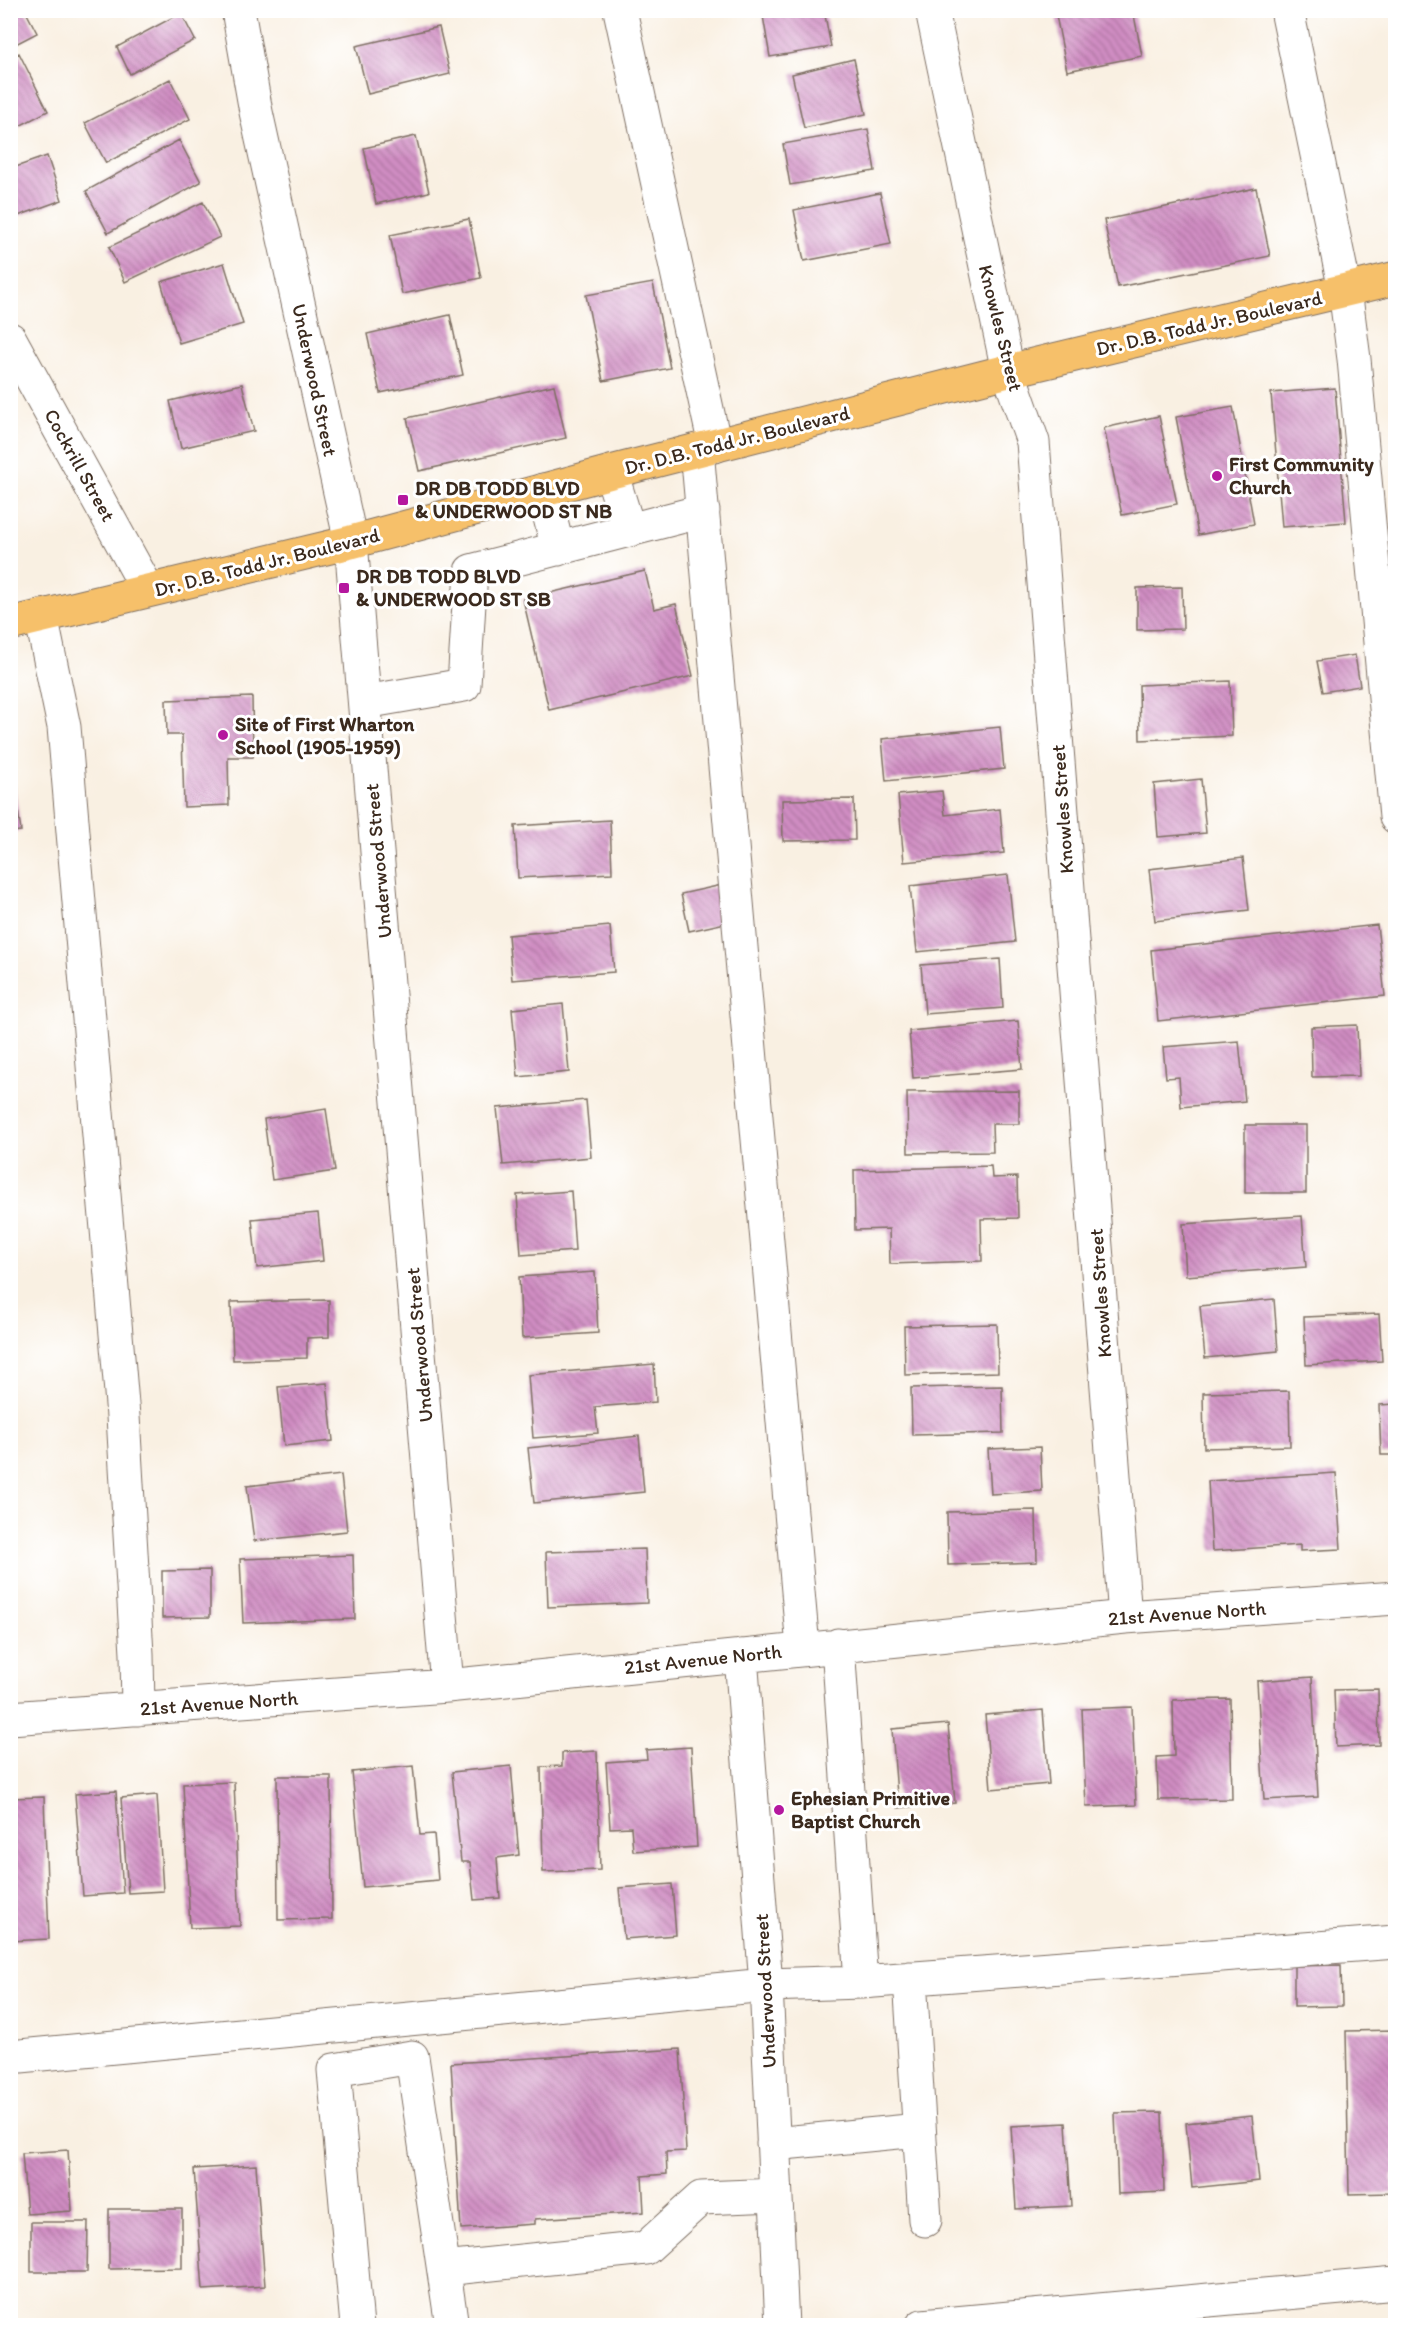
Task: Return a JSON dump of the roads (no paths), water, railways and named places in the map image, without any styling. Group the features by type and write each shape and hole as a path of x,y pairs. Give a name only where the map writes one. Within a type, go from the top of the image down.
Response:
{"main road":[{"name":"Dr. D.B. Todd Jr. Boulevard","path":"26,620 351,542 611,472 1008,371 1395,278"}],"street":[{"name":"Underwood Street","path":"238,10 256,111 351,542 447,1686"},
{"path":"620,10 706,448 703,511 803,1648"},
{"name":"Knowles Street","path":"932,10 1008,371 1033,442 1125,1617"},
{"path":"1287,10 1344,290 1354,359 1395,817"},
{"name":"Cockrill Street","path":"10,339 148,590"},
{"path":"611,472 629,530"},
{"path":"543,490 558,549"},
{"path":"365,702 464,685 471,571 703,511"},
{"path":"26,620 64,727 123,1416 138,1659 138,1709"},
{"name":"21st Avenue North","path":"10,1719 447,1686 1125,1617 1395,1598"},
{"path":"838,1645 861,1982"},
{"name":"Underwood Street","path":"741,1656 766,1985 782,2325"},
{"path":"10,2057 766,1985 861,1982 1395,1942"},
{"path":"910,1978 925,2220"},
{"path":"357,2325 334,2070 412,2057 452,2325"},
{"path":"773,2144 920,2130"},
{"path":"444,2269 646,2248 701,2198 775,2194"},
{"path":"922,2325 1395,2283"}],"place":[{"name":"First Community Church","path":"1217,476"},
{"name":"DR DB TODD BLVD & UNDERWOOD ST NB","path":"403,500"},
{"name":"DR DB TODD BLVD & UNDERWOOD ST SB","path":"344,588"},
{"name":"Site of First Wharton School (1905-1959)","path":"223,735"},
{"name":"Ephesian Primitive Baptist Church","path":"779,1810"}]}
